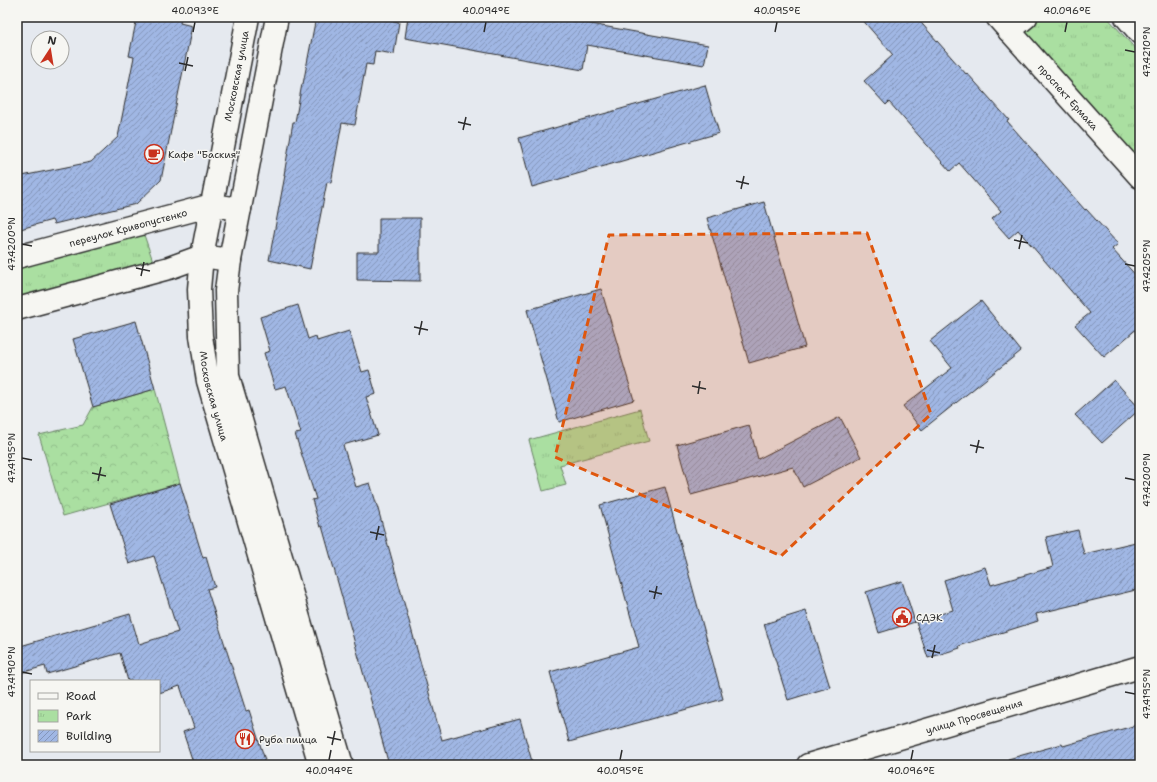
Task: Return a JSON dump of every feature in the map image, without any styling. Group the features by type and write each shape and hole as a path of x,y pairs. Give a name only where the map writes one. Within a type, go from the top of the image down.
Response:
{"main road":[{"name":"Московская улица","path":"248,17 202,256 199,289 201,336 208,381 320,765"},
{"name":"Московская улица","path":"277,17 230,260 226,291 228,376 342,765"},
{"path":"1003,24 1026,17"},
{"path":"1126,17 1140,33"},
{"name":"проспект Ермака","path":"1003,24 1140,177"},
{"name":"переулок Кривопустенко","path":"17,257 212,205 240,209"},
{"path":"17,309 169,268 202,256 230,260"},
{"name":"улица Просвещения","path":"808,765 1140,667"}],"highlighted area":[{"path":"867,233 931,414 781,556 555,457 609,235"}],"green space":[{"path":"1007,17 1107,17 1140,54 1140,166"},
{"path":"143,232 154,264 17,300 17,265"},
{"path":"155,389 180,483 63,516 39,435 83,425 93,407"},
{"path":"640,409 649,441 560,465 566,485 543,491 529,440"}],"building":[{"path":"137,17 181,17 180,23 192,26 161,180 136,204 54,224 52,220 17,230 17,177 91,162 118,137 134,57 129,56"},
{"path":"316,17 371,17 399,22 394,54 375,51 373,65 366,64 355,125 342,123 331,183 327,182 310,269 269,260 293,122 295,122"},
{"path":"408,17 552,17 708,45 704,65 587,45 583,70 405,38"},
{"path":"860,17 916,17 1009,120 1007,121 1085,210 1086,209 1118,244 1112,249 1140,280 1140,326 1104,357 1075,325 1090,313 1018,230 1009,238 992,219 1001,211 959,163 950,171 889,102 886,105 864,81 893,55"},
{"path":"705,85 719,133 532,187 519,138"},
{"path":"764,202 805,347 749,363 707,218"},
{"path":"379,218 420,218 420,281 357,280 357,252 379,252"},
{"path":"601,289 634,400 559,422 527,310"},
{"path":"981,301 1021,351 922,430 903,406 952,368 930,341"},
{"path":"298,305 308,339 316,336 317,341 349,331 362,372 369,370 376,394 366,397 378,435 343,445 356,487 370,483 442,740 520,719 533,765 389,765 322,526 320,527 312,500 316,499 295,434 301,433 286,386 275,389 264,353 270,351 260,317"},
{"path":"136,321 155,389 93,407 73,339"},
{"path":"1114,380 1140,409 1102,443 1075,415"},
{"path":"840,417 861,457 803,487 793,467 691,495 677,445 749,425 758,459"},
{"path":"180,483 203,558 206,557 215,587 207,589 246,711 249,710 265,760 251,765 194,765 183,732 194,728 180,686 160,693 160,680 128,680 120,653 47,674 45,666 17,674 17,647 130,614 139,644 178,632 154,556 129,564 110,504"},
{"path":"665,487 723,699 569,742 550,672 639,647 600,505"},
{"path":"1078,530 1084,554 1140,541 1140,589 1036,614 1038,621 959,646 960,648 928,658 916,622 953,610 944,580 985,567 991,585 1053,567 1046,537"},
{"path":"902,581 915,622 879,633 866,592"},
{"path":"806,611 830,687 788,700 764,624"},
{"path":"1140,724 1140,765 1009,765 1008,759 1062,744 1063,746"}],"place":[{"name":"Кафе \"Баския\"","path":"154,154"},
{"name":"СДЭК","path":"902,617"},
{"name":"Руба пиица","path":"245,739"}]}
